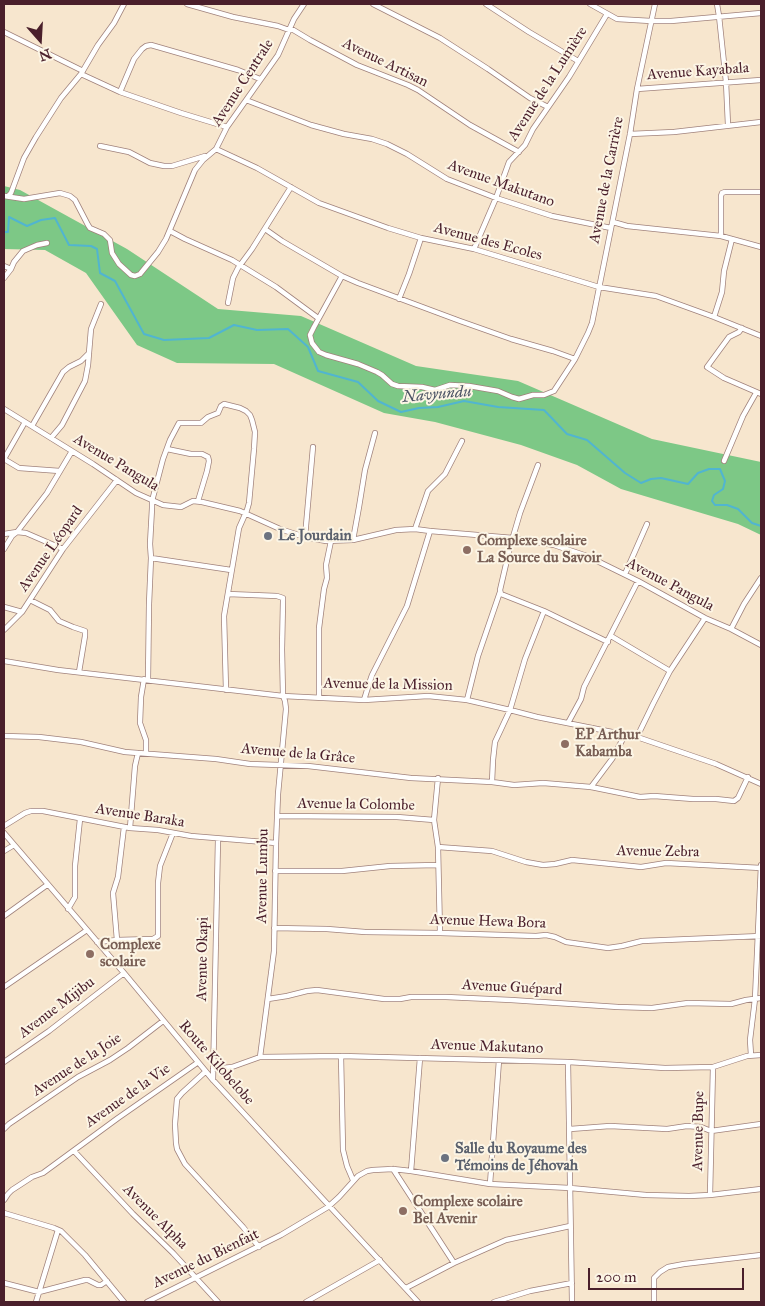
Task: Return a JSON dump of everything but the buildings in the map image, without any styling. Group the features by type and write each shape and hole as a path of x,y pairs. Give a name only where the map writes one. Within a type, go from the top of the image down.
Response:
{"street":[{"path":"6,196 11,193 24,158 36,136 61,98 82,73 124,4"},
{"name":"Avenue Artisan","path":"188,4 233,17 290,29 356,65 418,90 470,125 519,152"},
{"name":"Avenue Centrale","path":"6,196 24,199 60,193 72,198 90,228 106,236 111,243 114,256 119,264 133,275 142,272 158,252 170,231 198,165 216,148 242,104 278,55 304,4"},
{"path":"373,4 440,38 530,98 548,107"},
{"path":"486,4 578,61"},
{"path":"590,4 617,19 651,21 761,13"},
{"name":"Avenue de la Carrière","path":"318,318 310,335 312,343 319,352 364,366 398,386 422,387 435,390 450,385 469,386 498,391 512,398 522,399 554,391 575,359 592,323 655,4"},
{"path":"717,4 720,16 728,125"},
{"name":"Avenue de la Lumière","path":"474,249 496,198 507,165 519,152 568,78 607,14"},
{"path":"4,32 120,92 227,127"},
{"path":"120,92 134,59 142,48 151,45 238,70 260,79"},
{"name":"Avenue Kayabala","path":"637,89 761,80"},
{"name":"Avenue Makutano","path":"246,100 311,125 387,144 447,179 496,198 552,216 611,228"},
{"path":"630,134 674,132 761,122"},
{"path":"100,146 129,152 150,163 164,166 172,166 209,155"},
{"name":"Avenue des Ecoles","path":"216,148 257,168 319,203 388,228 422,238 474,249 599,287 656,296 761,336"},
{"path":"228,303 233,278 238,268 291,187"},
{"path":"721,236 722,193 761,192"},
{"path":"613,222 627,226 721,236 761,247"},
{"path":"265,229 342,276 399,299 511,339 575,359"},
{"path":"170,231 185,240 241,265 298,302 318,318 342,276"},
{"path":"399,299 422,238"},
{"path":"714,317 722,292 724,271 732,239"},
{"path":"4,278 23,251 37,244 47,243"},
{"path":"4,266 11,269"},
{"path":"51,438 62,425 85,381 90,352 91,329 101,304"},
{"path":"724,462 743,416 759,394 724,378 707,367 729,337 739,332 742,328"},
{"path":"32,426 63,372 81,361 90,352"},
{"path":"146,753 146,740 140,723 141,697 146,680 152,501 167,449 179,423 201,423 208,417 218,413 224,404 240,408 250,415 254,424 255,436 250,495 246,514 239,528 224,619 226,690"},
{"name":"Avenue Pangula","path":"4,409 136,493 152,501 179,507 198,501 246,514 269,525 305,537 331,541 353,540 396,530 415,529 430,532 513,538 566,548 625,574 705,618 761,645"},
{"path":"25,422 4,459 19,468 60,472"},
{"path":"353,540 363,476 375,434"},
{"path":"415,529 428,491 445,474 462,441"},
{"path":"305,537 313,447"},
{"path":"167,449 191,454 202,454 208,457 207,471 198,501"},
{"path":"4,549 12,536 18,532 47,493 72,451"},
{"path":"467,700 478,656 500,592 510,546 538,465"},
{"name":"Avenue Léopard","path":"4,630 22,612 63,549 117,480"},
{"path":"625,574 647,524"},
{"path":"4,534 18,532 31,535 63,549"},
{"path":"364,700 377,665 407,606 430,532"},
{"path":"319,697 319,628 327,578 326,564 331,541"},
{"path":"150,558 231,570"},
{"path":"730,629 761,578"},
{"path":"568,723 638,581"},
{"path":"500,592 502,595 544,611 608,642"},
{"name":"Avenue Lumbu","path":"228,594 277,596 283,598 283,696 286,709 276,843 274,951 260,1058"},
{"path":"30,600 50,610 59,621 85,631 79,672"},
{"path":"4,607 22,612"},
{"path":"492,782 496,742 510,710 525,659 544,611"},
{"path":"637,737 670,671 705,618"},
{"path":"611,636 670,671"},
{"name":"Avenue de la Mission","path":"4,661 79,672 283,696 364,700 428,696 467,700 537,717 637,737 716,764 761,784"},
{"path":"592,786 612,759 625,735"},
{"name":"Avenue de la Grâce","path":"4,736 38,737 81,742 138,753 216,759 250,764 308,766 411,778 438,778 514,785 543,783 592,786 640,797 654,796 734,801 738,798 748,777"},
{"path":"130,828 135,766 138,753"},
{"path":"438,778 434,820 438,848 440,933"},
{"name":"Avenue Baraka","path":"4,826 30,812 43,811 130,828 218,839 276,843"},
{"name":"Avenue la Colombe","path":"278,816 434,820"},
{"path":"68,909 75,897 75,866 80,819"},
{"path":"117,940 113,893 118,877 124,827"},
{"name":"Route Kilobelobe","path":"4,833 124,973 162,1022 212,1080 418,1302"},
{"path":"97,942 153,939 158,936 158,883 160,866 173,833"},
{"name":"Avenue Okapi","path":"212,1080 218,839"},
{"path":"4,850 14,845"},
{"name":"Avenue Zebra","path":"438,848 492,851 526,862 543,865 572,860 641,867 666,863 761,866"},
{"path":"275,870 342,871 390,866 438,865"},
{"path":"752,1055 751,1032 758,999 761,866"},
{"path":"4,916 48,884"},
{"name":"Avenue Hewa Bora","path":"274,928 551,936 566,942 608,948 642,941 760,936"},
{"path":"4,987 87,930"},
{"name":"Avenue Mijibu","path":"4,1062 50,1031 124,973"},
{"name":"Avenue Guépard","path":"268,999 313,990 384,999 446,997 652,1008 688,1003 732,1004 758,999"},
{"name":"Avenue de la Joie","path":"4,1129 78,1077 128,1048 162,1022"},
{"name":"Avenue Makutano","path":"213,1069 232,1067 260,1058 341,1056 568,1062 665,1068 712,1067 752,1055 761,1055"},
{"path":"341,1056 343,1150 353,1180 367,1171 394,1169 411,1170 490,1184 570,1188 646,1195 710,1195 761,1189"},
{"path":"411,1170 420,1058"},
{"path":"490,1184 499,1060"},
{"path":"568,1062 572,1302"},
{"name":"Avenue de la Vie","path":"4,1200 12,1190 43,1174 118,1118 197,1063"},
{"name":"Avenue Bupe","path":"710,1195 712,1067"},
{"path":"206,1072 182,1093 178,1099 175,1124 177,1149 185,1164 243,1227 258,1247"},
{"path":"570,1129 610,1126 667,1129 687,1126 701,1127 711,1131 761,1124"},
{"name":"Avenue Alpha","path":"74,1151 133,1214 173,1252 218,1302"},
{"path":"394,1169 454,1263"},
{"name":"Avenue du Bienfait","path":"147,1302 281,1235 328,1206 353,1180"},
{"path":"4,1213 58,1230 64,1234 85,1255 124,1302"},
{"path":"406,1288 454,1263 506,1240 570,1226"},
{"path":"36,1302 58,1230"},
{"path":"654,1302 654,1278 656,1274 668,1267 761,1255"},
{"path":"306,1302 380,1260"},
{"path":"4,1283 39,1292 85,1280 98,1285 107,1281"},
{"path":"494,1302 572,1283"}],"green space":[{"path":"4,186 20,190 127,249 218,309 301,316 416,366 518,381 652,439 761,462 761,535 738,524 621,489 577,465 521,445 435,422 384,413 274,364 177,363 137,345 86,273 45,250 4,249"}],"waterway":[{"name":"Navyundu","path":"4,232 8,232 9,217 27,226 41,220 55,218 69,245 91,246 97,249 100,273 115,281 144,334 164,340 209,338 234,325 257,330 288,329 308,347 318,371 358,382 378,401 401,412 464,401 498,407 544,410 567,434 587,440 625,473 641,483 661,478 688,484 698,473 709,469 720,469 725,481 723,489 714,495 712,501 715,505 727,505 738,509 752,523 761,526"}],"place":[{"name":"Le Jourdain","path":"268,536"},
{"name":"Complexe scolaire La Source du Savoir","path":"467,550"},
{"name":"EP Arthur Kabamba","path":"565,744"},
{"name":"Complexe scolaire","path":"90,954"},
{"name":"Salle du Royaume des Témoins de Jéhovah","path":"445,1158"},
{"name":"Complexe scolaire Bel Avenir","path":"403,1211"}]}
